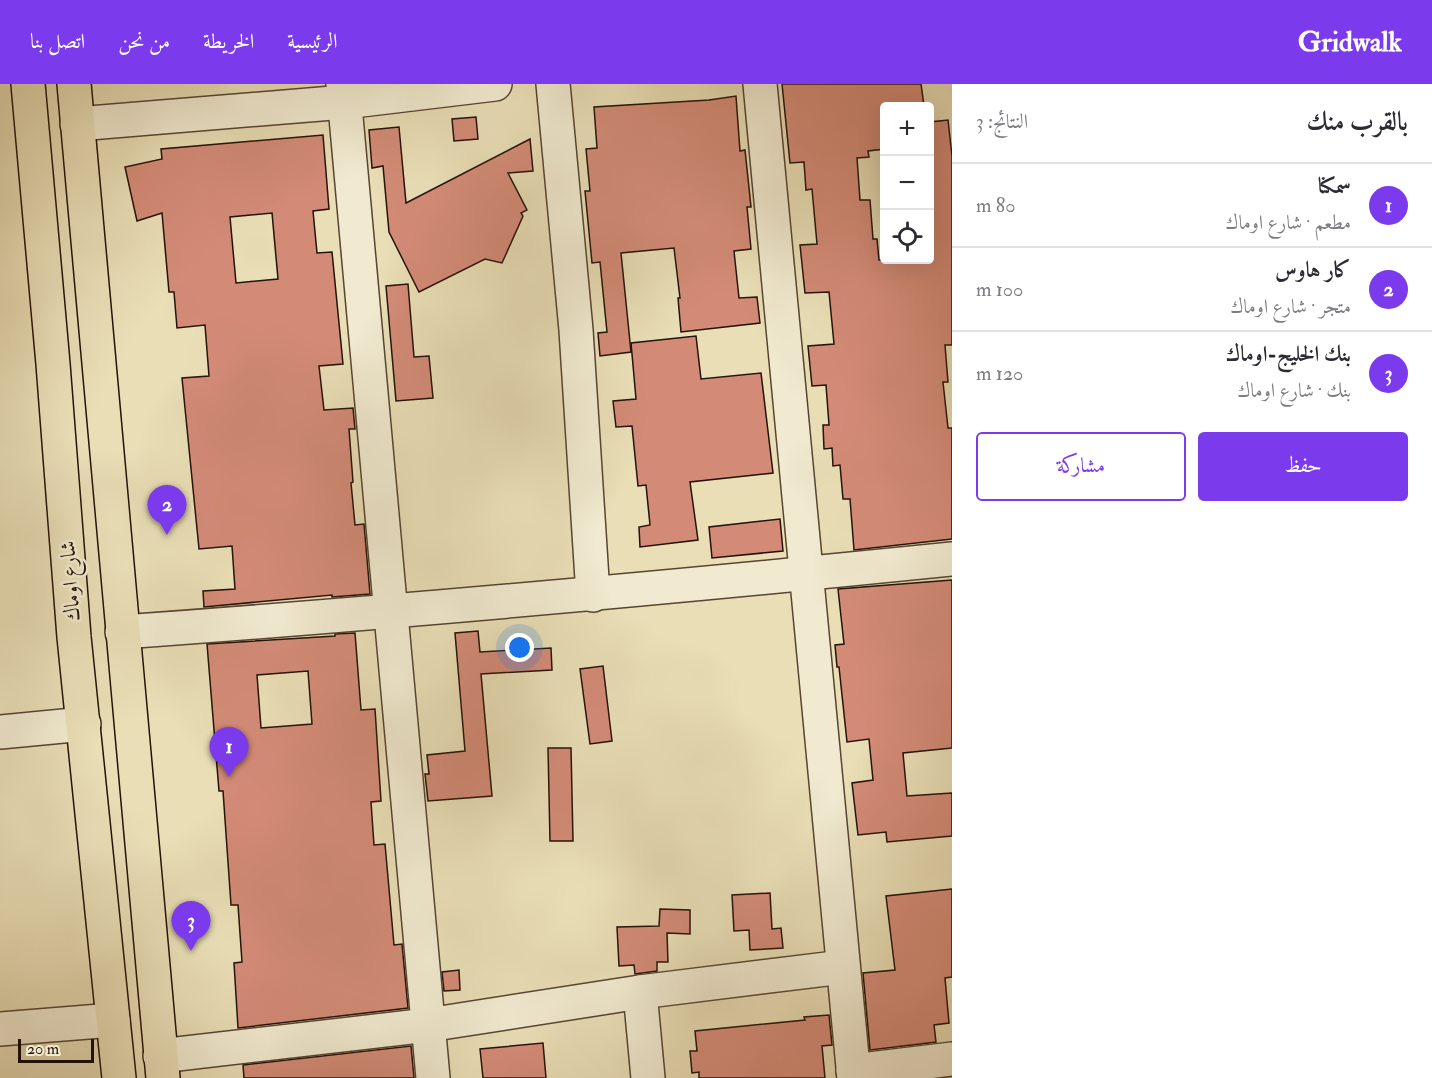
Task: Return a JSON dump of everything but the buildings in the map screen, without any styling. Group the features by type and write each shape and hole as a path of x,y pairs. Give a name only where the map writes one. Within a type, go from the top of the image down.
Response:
{"main road":[{"name":"شارع اوماك","path":"28,84 74,638 119,1078"},
{"path":"74,84 161,1067"}],"street":[{"path":"77,124 344,93 495,84"},
{"path":"553,84 576,330 593,595"},
{"path":"760,84 853,1075 952,1059"},
{"path":"344,93 433,1078"},
{"path":"122,632 593,595 952,559"},
{"path":"0,732 84,724"},
{"path":"161,1067 640,992 843,967"},
{"path":"640,992 648,1078"},
{"path":"0,1029 113,1020"}],"place":[{"name":"كار هاوس","path":"167,535"},
{"name":"سمكنا","path":"229,777"},
{"name":"بنك الخليج-اوماك","path":"191,951"}]}
